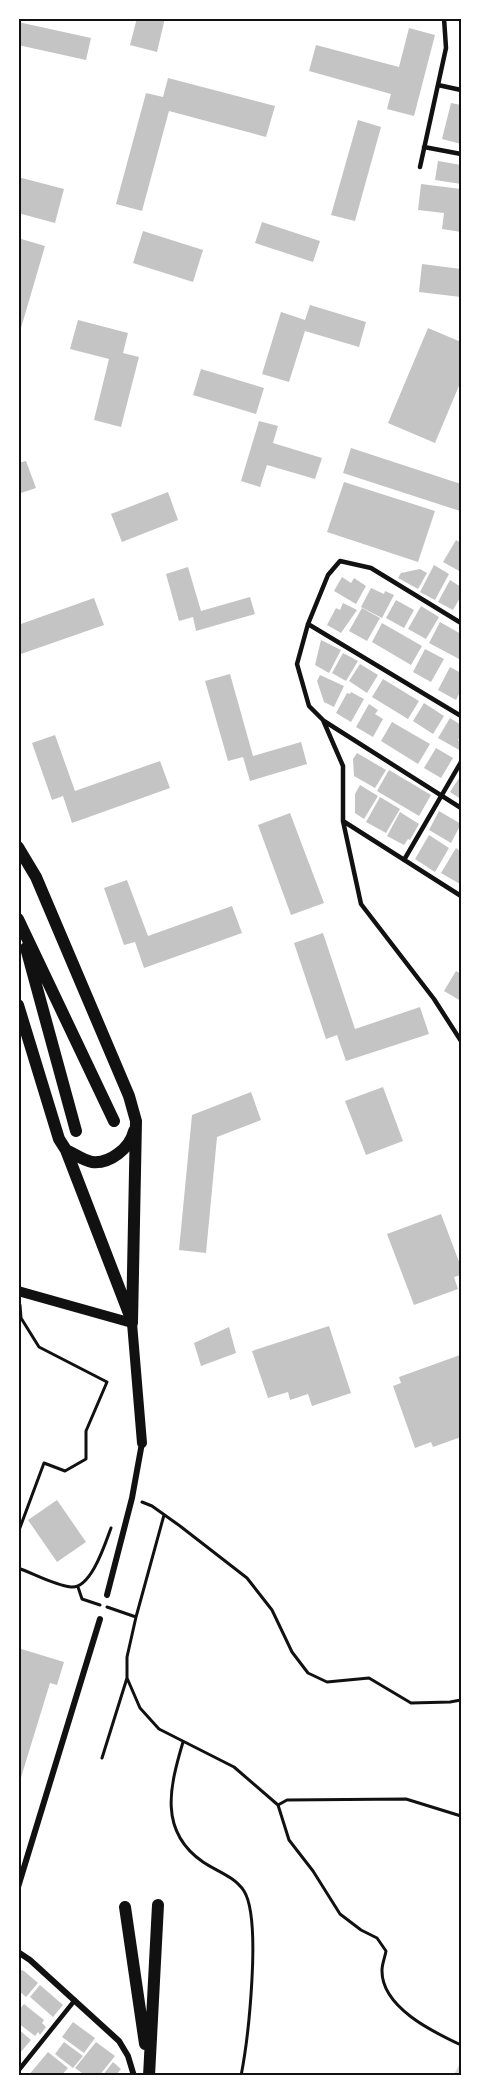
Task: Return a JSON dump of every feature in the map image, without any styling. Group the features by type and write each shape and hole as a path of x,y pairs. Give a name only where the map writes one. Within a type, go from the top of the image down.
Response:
{"main road":[{"path":"18,847 36,877 129,1096 136,1121 132,1323"},
{"path":"18,920 114,1121"},
{"path":"18,920 76,1131"},
{"path":"18,1005 59,1139 66,1150 132,1323"},
{"path":"66,1150 91,1162 112,1159 132,1138 136,1121"},
{"path":"149,2074 158,1905"},
{"path":"125,1908 149,2074"}],"street":[{"path":"18,1291 132,1323 142,1443 132,1498 107,1595"},
{"path":"18,1887 100,1619"},
{"path":"18,1952 30,1960 119,2041 128,2056 134,2076"}],"lane":[{"path":"420,167 446,48 444,18"},
{"path":"438,85 461,90"},
{"path":"424,147 461,154"},
{"path":"461,623 370,568 340,561 328,574 308,624 297,664 309,705 323,720 461,808"},
{"path":"308,624 461,716"},
{"path":"323,720 343,766 343,820 361,904 434,999 461,1041"},
{"path":"404,860 461,762"},
{"path":"343,820 461,896"},
{"path":"456,1034 461,1026"},
{"path":"18,2071 75,2000"}],"path":[{"path":"18,1291 21,1318 39,1347 107,1382 86,1431 86,1459 65,1471 44,1463 18,1533"},
{"path":"132,1498 152,1506 247,1578 272,1610 292,1652 308,1673 327,1682 369,1678 411,1703 461,1700"},
{"path":"102,1758 127,1678 128,1657 136,1617 164,1515"},
{"path":"18,1568 57,1583 78,1587 85,1582 102,1553 112,1526"},
{"path":"78,1587 80,1596 85,1600"},
{"path":"126,1613 136,1617"},
{"path":"127,1678 140,1708 159,1729 234,1767 278,1805 289,1840 313,1871 340,1914 361,1930 377,1938 386,1951 381,1970 388,1993 403,2012 420,2021 436,2034 460,2044"},
{"path":"184,1741 173,1778 170,1812 180,1838 201,1861 234,1881 244,1891 249,1906 252,1992 241,2076"},
{"path":"278,1805 287,1800 406,1799 461,1816"}],"building":[{"path":"137,18 165,18 157,52 130,45"},
{"path":"18,22 91,38 86,60 18,45"},
{"path":"409,28 435,35 414,116 387,109 391,94 309,71 316,45 399,67"},
{"path":"168,78 275,106 266,137 169,111 142,211 116,204 146,93 163,97"},
{"path":"451,103 461,105 461,144 442,139"},
{"path":"358,120 381,127 355,221 331,215"},
{"path":"438,161 461,165 461,184 435,180"},
{"path":"18,177 64,189 55,223 18,213"},
{"path":"421,184 461,189 461,232 442,229 444,213 418,210"},
{"path":"262,222 320,241 313,262 255,243"},
{"path":"143,231 203,250 193,282 133,263"},
{"path":"18,238 45,246 19,335 18,335"},
{"path":"422,264 461,269 461,297 419,292"},
{"path":"310,305 366,322 359,347 305,331 289,382 262,374 281,312 305,320"},
{"path":"78,320 128,333 123,353 139,357 121,427 94,420 109,359 70,349"},
{"path":"428,328 461,342 461,381 435,443 388,423"},
{"path":"201,369 264,388 256,414 193,395"},
{"path":"259,421 278,426 273,443 322,458 315,479 267,465 260,487 241,481"},
{"path":"351,448 461,484 460,511 343,473"},
{"path":"26,461 36,488 18,494 18,463"},
{"path":"344,482 435,511 418,562 327,532"},
{"path":"168,492 178,520 122,542 111,514"},
{"path":"456,540 461,543 461,572 443,562"},
{"path":"434,565 449,574 435,600 420,592"},
{"path":"188,567 201,611 250,597 255,614 196,631 193,617 179,621 166,574"},
{"path":"420,569 427,573 418,589 398,578 401,573"},
{"path":"342,577 351,583 354,578 366,586 356,604 334,591"},
{"path":"450,580 461,587 461,596 453,610 438,602"},
{"path":"371,588 384,594 385,591 394,595 382,618 361,607"},
{"path":"94,598 104,625 18,655 18,625"},
{"path":"396,600 414,610 404,628 386,618"},
{"path":"343,603 357,610 341,633 327,625 336,608 340,610"},
{"path":"421,606 439,617 426,639 408,629"},
{"path":"362,608 380,618 367,641 349,631"},
{"path":"440,622 461,634 461,660 429,643"},
{"path":"382,623 422,646 411,665 372,642"},
{"path":"321,640 341,650 329,673 315,665"},
{"path":"425,649 444,659 431,682 413,672"},
{"path":"343,653 358,661 346,681 332,673"},
{"path":"360,664 378,675 367,693 349,681"},
{"path":"450,667 461,673 461,690 456,700 438,690"},
{"path":"230,674 253,756 301,742 307,764 250,781 243,757 228,761 205,681"},
{"path":"320,675 344,686 334,707 324,702 317,681"},
{"path":"383,679 419,701 408,719 372,697"},
{"path":"351,692 364,699 351,722 336,713 347,693"},
{"path":"424,703 444,716 433,734 413,721"},
{"path":"369,704 378,710 375,714 383,719 373,737 356,727"},
{"path":"450,718 461,725 461,735 458,740 461,742 461,751 438,738"},
{"path":"392,722 430,744 418,764 381,741"},
{"path":"55,735 75,791 160,761 170,788 72,823 63,796 52,800 32,743"},
{"path":"436,748 453,758 441,778 424,768"},
{"path":"357,753 386,770 375,788 354,776 353,759"},
{"path":"389,770 431,795 419,816 377,791"},
{"path":"461,775 461,799 450,792"},
{"path":"360,785 378,796 364,819 355,813 355,794"},
{"path":"380,797 400,809 386,833 366,822"},
{"path":"439,811 461,824 451,843 429,830"},
{"path":"400,812 419,824 410,840 408,839 404,845 387,836"},
{"path":"290,813 324,903 291,915 258,825"},
{"path":"429,835 449,848 435,872 415,859"},
{"path":"456,848 461,852 460,884 441,873"},
{"path":"127,880 148,936 232,906 242,933 144,968 135,942 124,945 104,888"},
{"path":"323,933 355,1029 420,1007 429,1034 346,1061 337,1035 326,1039 294,943"},
{"path":"456,971 461,974 461,1001 444,991"},
{"path":"383,1087 403,1141 366,1155 345,1101"},
{"path":"251,1092 261,1120 217,1137 206,1253 179,1250 192,1115"},
{"path":"441,1214 461,1267 461,1275 454,1277 458,1289 414,1305 387,1234"},
{"path":"329,1326 351,1393 312,1406 308,1394 290,1400 288,1392 268,1398 252,1351"},
{"path":"229,1327 236,1353 201,1366 194,1343"},
{"path":"460,1355 461,1437 433,1447 431,1442 415,1448 393,1386 401,1383 399,1377"},
{"path":"57,1500 86,1542 57,1562 28,1520"},
{"path":"18,1648 64,1662 57,1685 50,1683 19,1784"},
{"path":"18,1969 24,1971 38,1983 26,1997 18,1990"},
{"path":"40,1985 63,2005 53,2017 30,1997"},
{"path":"24,2004 44,2020 42,2023 46,2027 40,2035 38,2032 35,2036 18,2023 18,2011"},
{"path":"73,2022 95,2038 84,2053 62,2037"},
{"path":"18,2029 31,2040 20,2053 18,2051"},
{"path":"64,2042 83,2056 73,2068 55,2054"},
{"path":"96,2042 115,2056 99,2076 86,2076 75,2068"},
{"path":"48,2052 68,2068 61,2076 28,2076"},
{"path":"113,2062 121,2069 115,2076 102,2076"}],"waterway":[{"path":"456,2076 461,2067"}]}
